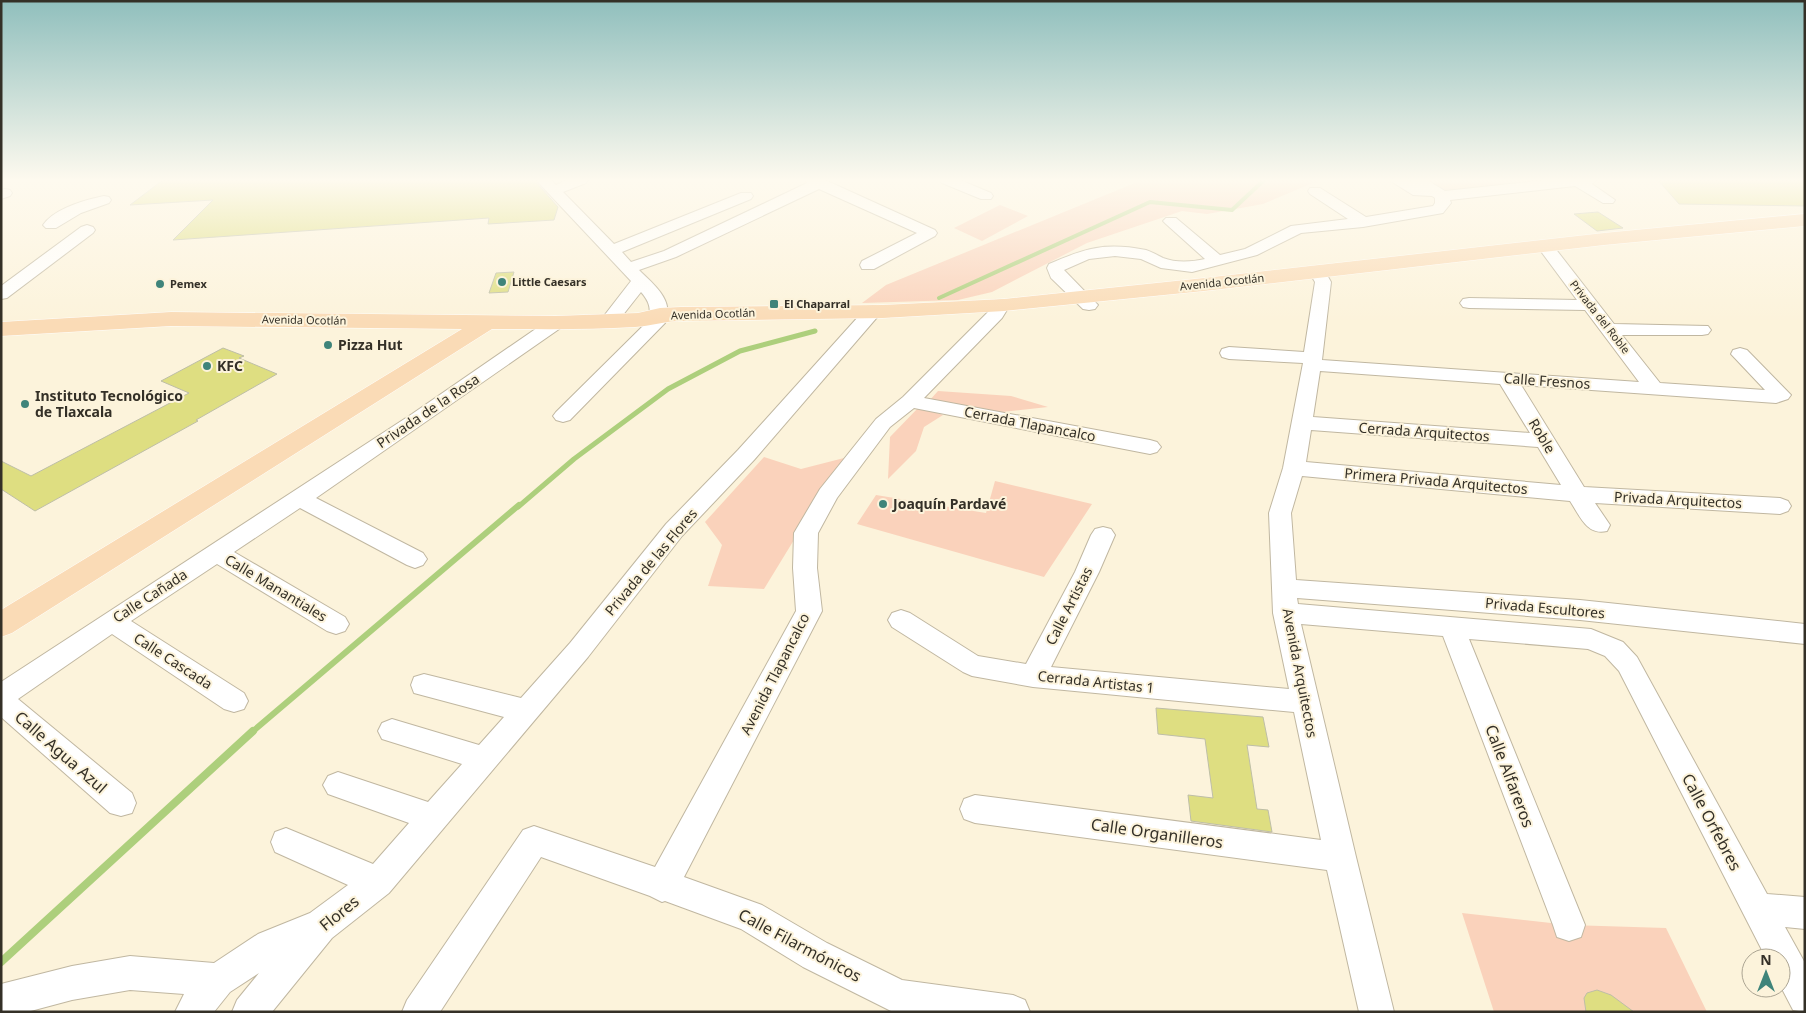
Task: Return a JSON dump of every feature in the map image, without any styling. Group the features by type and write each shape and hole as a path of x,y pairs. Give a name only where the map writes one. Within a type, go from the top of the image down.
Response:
{"main road":[{"name":"Avenida Ocotlán","path":"1,329 171,319 556,323 999,310 1320,277 1745,227"},
{"name":"Avenida Ocotlán","path":"1549,251 1805,228"},
{"path":"1,608 477,322"},
{"path":"1,625 477,322"}],"street":[{"path":"1,294 87,230 53,227"},
{"path":"563,416 651,319 659,305 655,297 613,250 588,227"},
{"path":"613,250 669,227"},
{"path":"609,321 635,274 723,227"},
{"path":"868,265 929,233 916,227"},
{"path":"1178,227 1217,261"},
{"path":"1085,301 1058,274 1055,268 1086,254 1115,251 1145,255 1161,263 1192,267 1251,252 1297,230 1319,227"},
{"name":"Privada del Roble","path":"1549,251 1654,388"},
{"name":"Avenida Arquitectos","path":"1320,277 1313,362 1294,468 1280,513 1286,613 1340,858 1377,1012"},
{"path":"1469,303 1591,304"},
{"name":"Avenida Tlapancalco","path":"662,887 809,612 805,568 806,533 828,494 883,423 910,401 999,310"},
{"name":"Privada de las Flores","path":"433,818 579,650 674,530 746,456 871,315"},
{"name":"Privada de la Rosa","path":"300,499 556,323"},
{"path":"1610,329 1702,330"},
{"name":"Calle Fresnos","path":"1230,353 1507,379 1776,397 1781,394 1740,354"},
{"name":"Roble","path":"1507,379 1577,494 1599,525"},
{"name":"Cerrada Tlapancalco","path":"910,401 1150,447"},
{"name":"Cerrada Arquitectos","path":"1302,423 1545,440"},
{"name":"Primera Privada Arquitectos","path":"1294,468 1577,494"},
{"name":"Privada Arquitectos","path":"1577,494 1780,506"},
{"path":"300,499 415,559"},
{"name":"Calle Cañada","path":"1,696 111,621 300,499"},
{"name":"Calle Artistas","path":"1033,676 1087,572 1103,535"},
{"name":"Calle Manantiales","path":"217,553 336,624"},
{"name":"Privada Escultores","path":"1285,588 1580,610 1805,634"},
{"name":"Privada Escultores","path":"1286,613 1591,640 1614,649"},
{"name":"Cerrada Artistas 1","path":"900,620 972,665 1033,676 1305,702"},
{"name":"Calle Cascada","path":"111,621 234,701"},
{"name":"Calle Alfareros","path":"1452,627 1569,924"},
{"name":"Calle Orfebres","path":"1614,649 1628,664 1805,998"},
{"path":"424,685 527,711"},
{"name":"Calle Agua Azul","path":"1,700 122,803"},
{"path":"392,731 485,758"},
{"path":"338,786 433,818"},
{"name":"Calle Organilleros","path":"975,809 1340,858"},
{"name":"Flores","path":"249,1012 320,926 378,882 433,818"},
{"name":"Calle Filarmónicos","path":"419,1012 534,840 662,887 750,916 815,955 899,997 1013,1012"},
{"path":"286,842 378,882"},
{"path":"1759,909 1805,913"},
{"path":"192,1012 218,980 270,946 320,926"},
{"path":"1,1001 72,983 130,973 218,980"}],"shaded area":[{"path":"955,227 1007,227 982,241 954,228"},
{"path":"1027,227 1134,227 1087,243 992,292 958,300 862,303 886,285"},
{"path":"938,391 1011,396 1048,407 994,413 929,401"},
{"path":"919,407 943,415 924,427 916,451 888,479 890,437"},
{"path":"764,457 801,469 844,458 764,589 708,586 722,545 705,522"},
{"path":"995,481 1092,504 1044,577 857,524 876,495 986,513"},
{"path":"1462,913 1569,925 1666,928 1707,1012 1494,1012"}],"building":[{"path":"186,227 356,227 173,240"},
{"path":"1592,227 1623,228 1597,231"},
{"name":"Little Caesars","path":"514,272 508,292 489,293 496,273"},
{"path":"223,348 244,356 239,358 277,374 196,420 198,421 35,511 1,489 1,461 31,476 189,393 161,381"},
{"path":"1156,708 1263,717 1269,747 1247,745 1257,809 1268,810 1272,832 1191,821 1188,795 1213,798 1205,739 1158,734"},
{"path":"1597,990 1611,995 1634,1012 1586,1012 1584,998 1587,993"}],"waterway":[{"path":"939,298 1094,227"},
{"path":"518,507 574,459 668,389 740,351 815,331"},
{"path":"252,732 519,505"},
{"path":"1,962 253,731"}],"place":[{"name":"Little Caesars","path":"502,282"},
{"name":"Pemex","path":"160,284"},
{"name":"El Chaparral","path":"774,304"},
{"name":"Pizza Hut","path":"328,345"},
{"name":"KFC","path":"207,366"},
{"name":"Instituto Tecnológico de Tlaxcala","path":"25,404"},
{"name":"Joaquín Pardavé","path":"883,504"}]}
